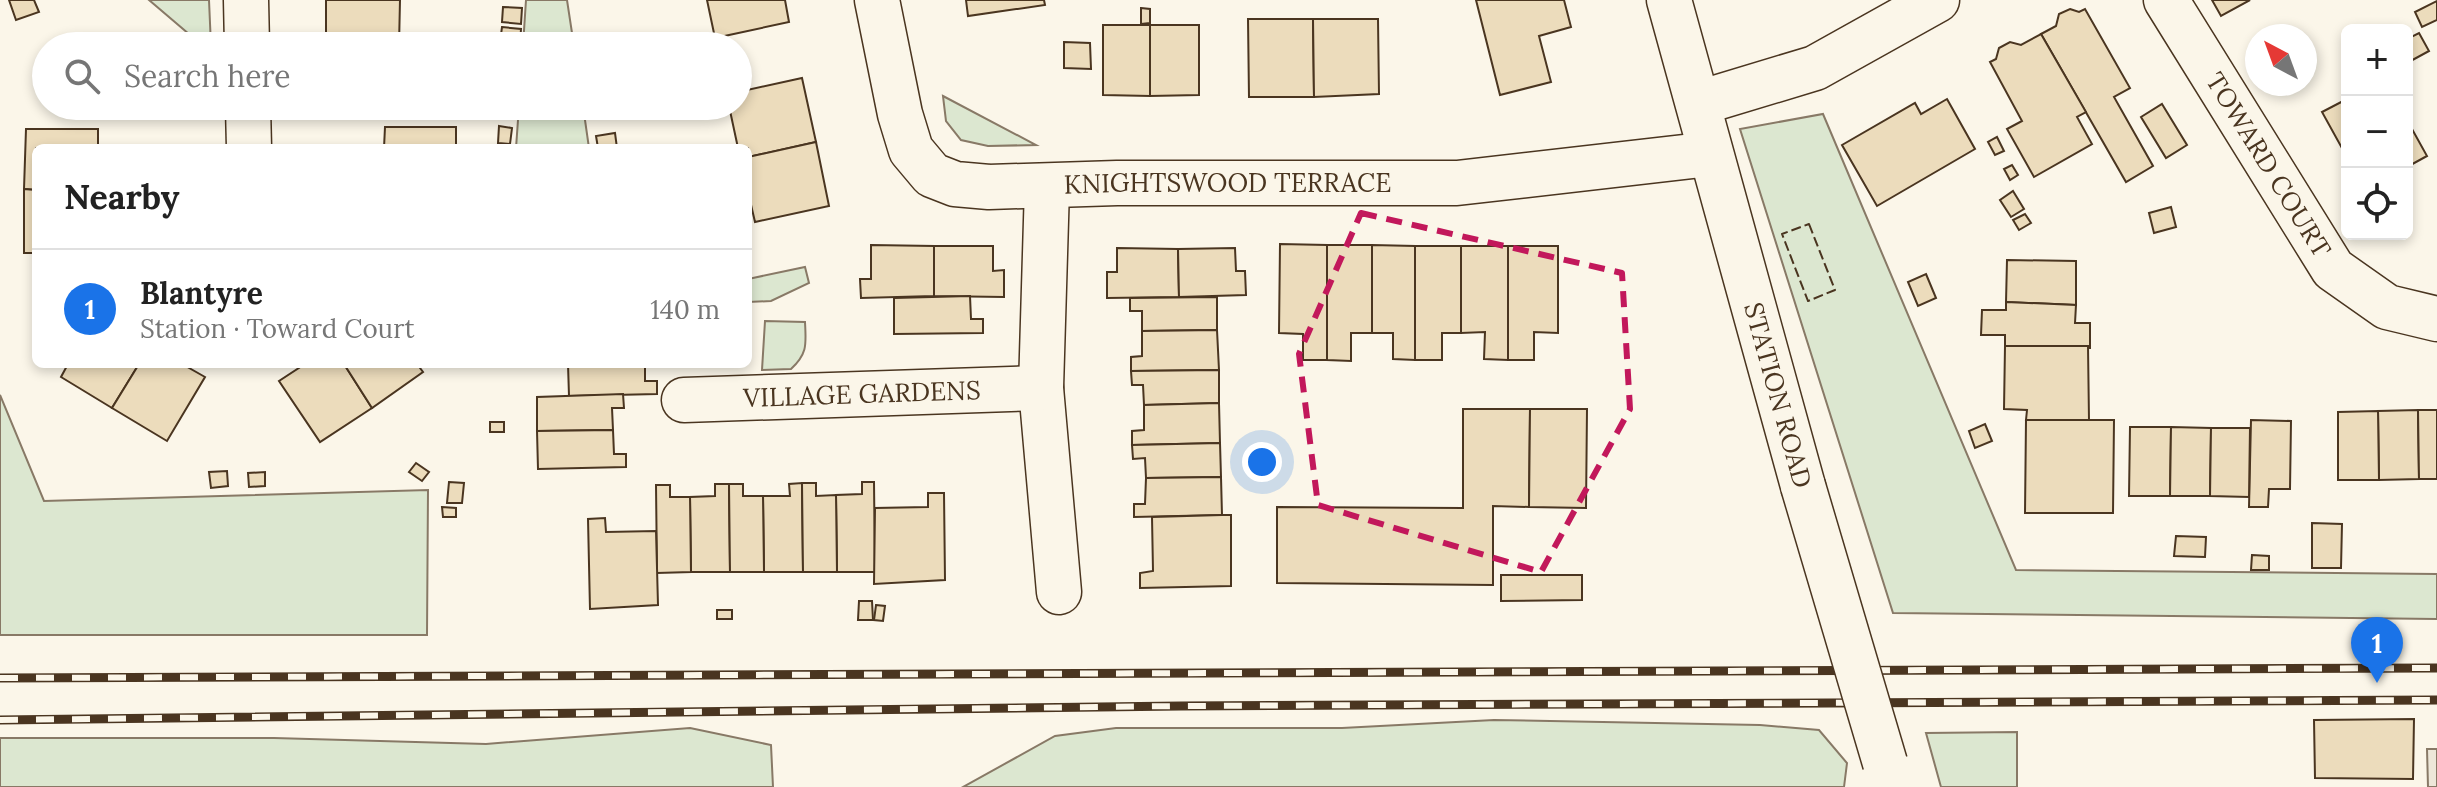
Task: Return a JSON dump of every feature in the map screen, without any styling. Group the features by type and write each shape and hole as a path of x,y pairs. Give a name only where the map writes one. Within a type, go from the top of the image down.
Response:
{"street":[{"path":"246,0 247,32"},
{"name":"KNIGHTSWOOD TERRACE","path":"877,0 900,114 911,150 932,175 955,184 1047,187 1117,183 1457,183 1710,154"},
{"name":"STATION ROAD","path":"1669,0 1803,486 1889,775"},
{"path":"1699,103 1815,68 1937,0"},
{"name":"TOWARD COURT","path":"2166,0 2333,269 2387,307 2437,319"},
{"path":"248,120 249,144"},
{"path":"1047,187 1041,388 1059,592"},
{"name":"VILLAGE GARDENS","path":"684,400 1041,388"}],"highlighted area":[{"path":"1361,213 1622,273 1630,409 1541,572 1318,505 1299,354"}],"green space":[{"path":"149,0 209,0 210,32 187,32"},
{"path":"526,0 567,0 572,32 524,32"},
{"path":"943,96 1036,145 988,146 961,140 946,121"},
{"path":"1823,114 2016,570 2437,574 2437,619 1893,613 1740,129"},
{"path":"518,120 585,120 588,144 516,144"},
{"path":"805,267 809,283 771,301 752,302 752,278"},
{"path":"765,321 805,322 805,348 791,369 762,370"},
{"path":"0,395 44,501 428,490 427,635 0,635"},
{"path":"1494,720 1760,725 1819,730 1847,763 1844,787 963,787 1055,736 1116,728 1342,728"},
{"path":"690,728 771,745 773,787 0,787 0,738 274,738 486,744"},
{"path":"2017,732 2017,787 1941,787 1926,733"}],"shaded area":[{"path":"2427,749 2437,749 2437,787 2428,787"}],"building":[{"path":"9,0 34,0 39,12 16,20"},
{"path":"326,0 400,0 399,32 326,32"},
{"path":"707,0 785,0 789,22 743,32 714,32"},
{"path":"966,0 1044,0 1045,5 968,16"},
{"path":"1476,0 1564,0 1571,27 1539,36 1551,82 1500,95"},
{"path":"2212,0 2250,0 2221,16"},
{"path":"2437,1 2437,20 2422,27 2415,12"},
{"path":"503,7 522,8 521,24 502,22"},
{"path":"1141,8 1150,9 1150,23 1141,24"},
{"path":"2070,9 2079,12 2085,9 2130,88 2114,97 2153,166 2126,182 2041,34 2056,26 2059,14"},
{"path":"1248,19 1313,19 1314,97 1249,97"},
{"path":"1313,19 1378,19 1379,94 1314,97"},
{"path":"1103,25 1150,25 1150,96 1103,95"},
{"path":"1150,25 1199,25 1199,95 1150,96"},
{"path":"502,27 521,29 521,32 501,32"},
{"path":"2419,33 2429,51 2413,60 2413,36"},
{"path":"2041,34 2086,112 2077,117 2092,144 2034,177 2007,129 2022,121 1990,62 1996,59 1999,48 2010,42 2021,45"},
{"path":"1064,42 1090,43 1091,69 1064,68"},
{"path":"802,78 816,142 752,156 752,144 737,144 732,120 752,120 752,89"},
{"path":"1947,99 1975,149 1877,206 1842,145 1915,103 1921,114"},
{"path":"2341,102 2341,146 2322,112"},
{"path":"2162,104 2187,145 2166,158 2141,117"},
{"path":"499,126 512,128 510,144 498,143"},
{"path":"385,127 456,127 456,144 384,144"},
{"path":"26,129 98,129 98,144 32,144 32,190 24,189"},
{"path":"2413,131 2427,156 2413,164"},
{"path":"615,133 616,144 597,144 596,136"},
{"path":"1997,137 2004,151 1995,155 1988,142"},
{"path":"816,142 829,206 755,222 752,209 752,156"},
{"path":"2012,165 2018,175 2010,180 2004,169"},
{"path":"24,189 32,190 32,253 24,253"},
{"path":"2013,191 2024,209 2011,217 2000,200"},
{"path":"2171,207 2176,227 2154,233 2149,213"},
{"path":"2025,214 2031,223 2019,230 2013,220"},
{"path":"1280,244 1327,245 1327,360 1303,360 1303,334 1279,333"},
{"path":"871,245 934,246 934,296 861,298 860,279 871,279"},
{"path":"1327,245 1372,245 1372,333 1351,333 1351,361 1327,360"},
{"path":"1372,245 1415,246 1415,360 1393,359 1393,333 1372,333"},
{"path":"934,246 993,246 993,271 1004,270 1004,297 934,296"},
{"path":"1415,246 1461,246 1461,333 1442,333 1442,360 1415,360"},
{"path":"1461,246 1508,246 1508,360 1484,359 1485,332 1461,333"},
{"path":"1508,246 1558,246 1558,333 1534,332 1534,360 1508,360"},
{"path":"1117,248 1178,249 1179,297 1107,298 1107,272 1117,272"},
{"path":"1235,248 1236,271 1245,271 1246,295 1179,297 1178,249"},
{"path":"2007,260 2076,261 2076,305 2006,302"},
{"path":"1926,274 1936,298 1918,306 1908,282"},
{"path":"970,296 971,319 983,319 983,333 894,334 894,298"},
{"path":"1217,297 1217,330 1142,331 1142,311 1130,311 1130,298"},
{"path":"2006,302 2076,305 2075,323 2090,323 2090,348 2005,346 2005,335 1981,335 1982,310 2006,310"},
{"path":"1217,330 1219,370 1131,371 1131,357 1142,356 1142,331"},
{"path":"2005,346 2088,346 2089,420 2026,420 2027,410 2004,409"},
{"path":"66,368 137,368 112,408 61,377"},
{"path":"137,368 189,368 205,377 167,441 112,408"},
{"path":"299,368 347,368 372,408 320,442 279,381"},
{"path":"347,368 420,368 423,372 372,408"},
{"path":"568,368 645,368 645,381 657,381 657,394 569,396"},
{"path":"1219,370 1219,403 1144,405 1143,385 1132,385 1131,371"},
{"path":"623,394 624,408 612,408 613,430 537,431 537,397"},
{"path":"1219,403 1220,443 1132,445 1132,431 1144,430 1144,405"},
{"path":"1463,409 1530,409 1529,507 1493,506 1493,585 1277,583 1277,507 1463,508"},
{"path":"1530,409 1587,409 1586,508 1529,507"},
{"path":"2418,410 2419,479 2379,480 2378,411"},
{"path":"2418,410 2437,410 2437,479 2419,479"},
{"path":"2378,411 2379,480 2338,480 2338,412"},
{"path":"2026,420 2114,420 2113,513 2025,513"},
{"path":"2251,420 2291,421 2290,489 2269,489 2268,507 2249,507"},
{"path":"490,422 504,422 504,432 490,432"},
{"path":"1985,424 1992,441 1975,448 1969,431"},
{"path":"2130,427 2171,427 2170,496 2129,496"},
{"path":"2171,427 2211,428 2210,496 2170,496"},
{"path":"2211,428 2250,428 2249,497 2210,496"},
{"path":"613,430 614,454 626,454 626,467 538,469 537,431"},
{"path":"1220,443 1221,477 1146,478 1145,458 1133,459 1132,445"},
{"path":"416,463 429,472 422,481 409,472"},
{"path":"227,471 228,486 211,488 209,472"},
{"path":"265,472 265,486 249,487 248,473"},
{"path":"1221,477 1222,515 1134,517 1134,504 1145,504 1146,478"},
{"path":"449,482 464,483 462,503 447,503"},
{"path":"862,482 874,482 875,572 837,572 836,495 862,494"},
{"path":"802,483 803,572 764,572 763,496 790,496 789,484"},
{"path":"802,483 816,483 816,496 836,495 837,572 803,572"},
{"path":"715,484 729,484 730,572 691,572 690,497 715,496"},
{"path":"729,484 743,484 743,496 763,496 764,572 730,572"},
{"path":"656,485 670,485 670,497 690,497 691,572 657,573"},
{"path":"928,493 944,493 945,580 874,584 875,508 928,507"},
{"path":"442,507 456,508 456,517 443,517"},
{"path":"1231,515 1231,586 1140,588 1140,573 1153,571 1152,517"},
{"path":"605,518 606,532 656,531 658,605 590,609 588,519"},
{"path":"2312,523 2342,524 2341,568 2312,568"},
{"path":"2176,536 2206,537 2205,557 2174,556"},
{"path":"2252,555 2269,556 2269,570 2251,570"},
{"path":"1501,575 1582,575 1582,600 1501,601"},
{"path":"859,601 872,601 873,620 858,620"},
{"path":"876,605 885,606 883,621 874,620"},
{"path":"717,610 732,610 732,619 717,619"},
{"path":"2414,719 2413,779 2315,778 2314,720"}],"railway":[{"path":"0,678 2437,668"},
{"path":"0,720 1181,706 2437,700"}],"fence":[{"path":"1809,224 1835,290 1808,301 1782,234 1809,224"}],"place":[{"name":"Blantyre","path":"2377,683"}]}
